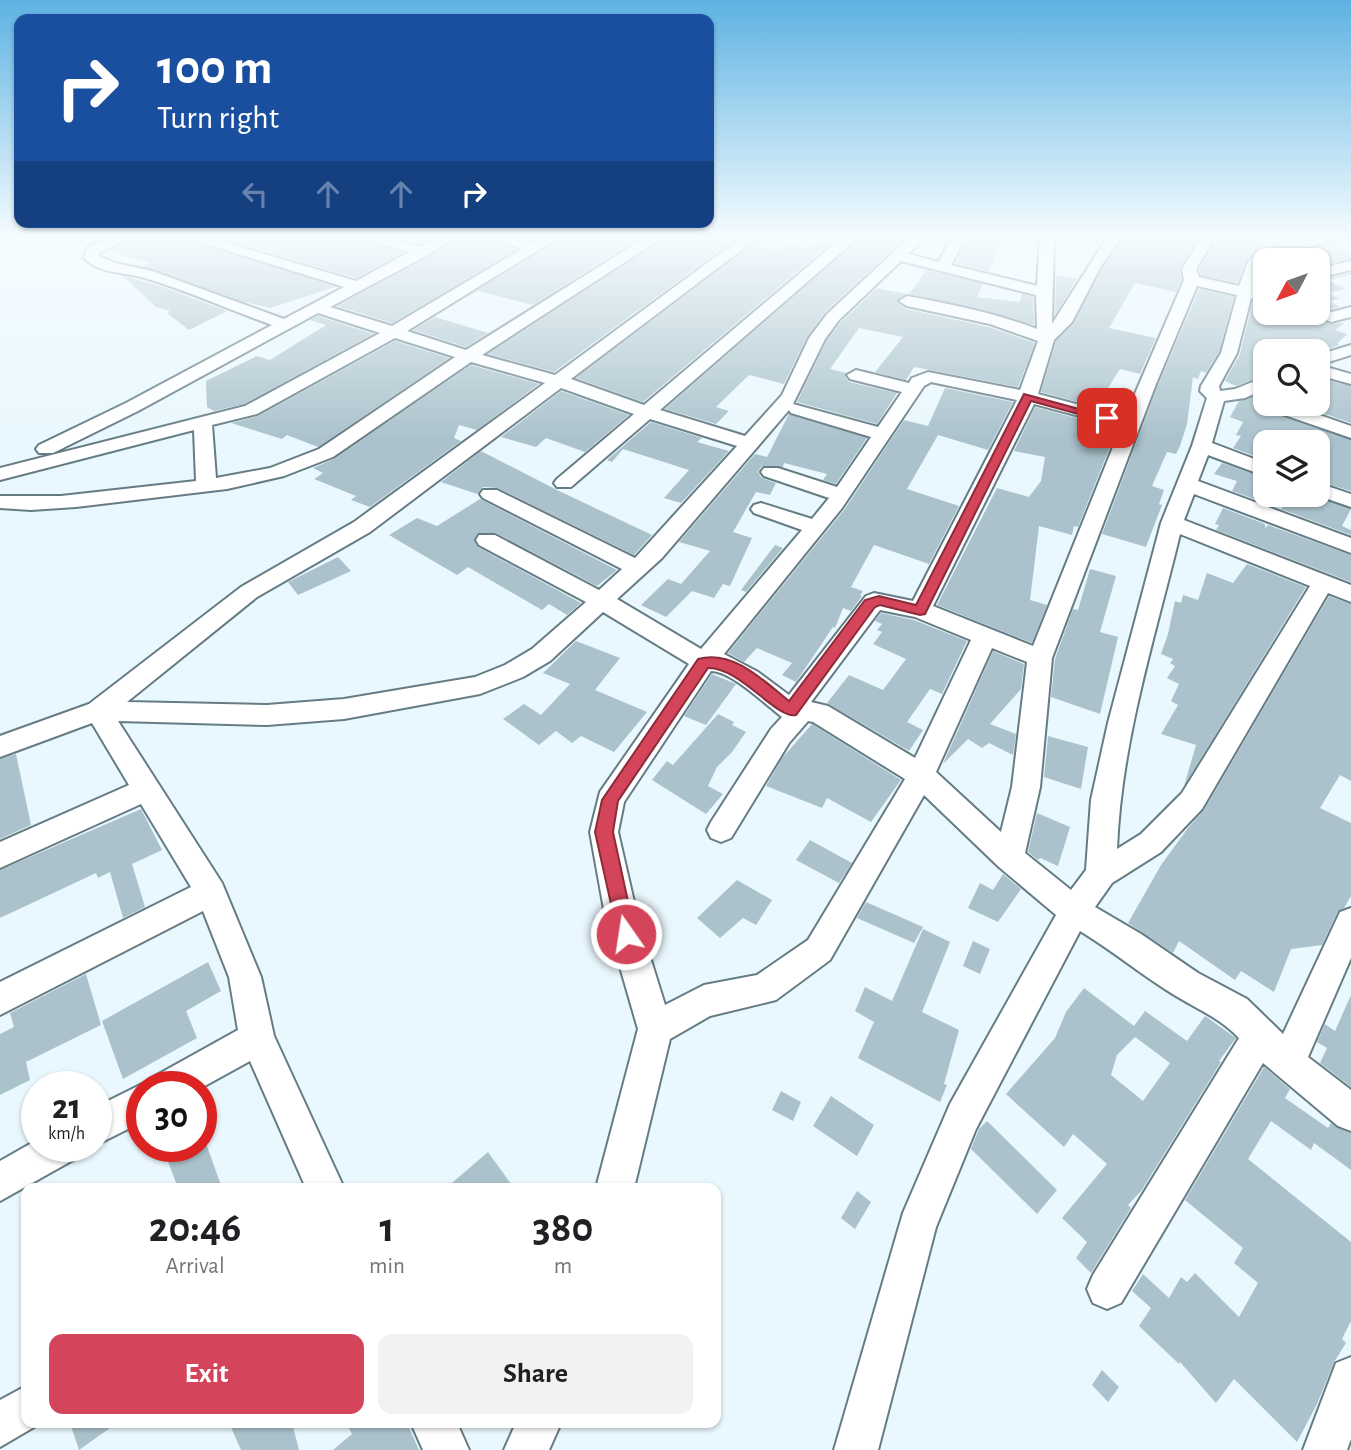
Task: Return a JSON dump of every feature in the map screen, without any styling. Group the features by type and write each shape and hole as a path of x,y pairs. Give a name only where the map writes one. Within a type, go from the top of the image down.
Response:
{"street":[{"path":"228,304 284,324"},
{"path":"0,472 132,407 324,304"},
{"path":"0,472 251,410 441,304"},
{"path":"0,502 47,506 206,486 276,474 304,464 326,453 468,356 551,304"},
{"path":"0,747 98,712 249,592 362,527 662,304"},
{"path":"564,483 773,304"},
{"path":"98,712 267,715 344,709 480,685 514,671 541,655 654,553 790,397 817,338 847,304"},
{"path":"920,304 976,315 1024,329 1047,339"},
{"path":"1045,304 1043,318 1047,339"},
{"path":"920,610 1028,397 1047,339 1064,322 1074,304"},
{"path":"1009,858 1026,787 1041,658 1147,384 1182,304"},
{"path":"1243,304 1231,349 1209,391 1253,400"},
{"path":"318,307 392,333 559,381 646,412 750,444"},
{"path":"1330,314 1351,312"},
{"path":"1330,317 1351,323"},
{"path":"1330,356 1351,350"},
{"path":"1330,373 1351,379"},
{"path":"856,375 913,389"},
{"path":"616,1183 655,1029 621,915 604,832 610,800 704,662 841,495 923,378 931,377 1028,397 1133,425"},
{"path":"1101,874 1107,787 1172,523 1202,446 1228,395 1253,386"},
{"path":"797,409 883,434"},
{"path":"1305,416 1351,432"},
{"path":"203,424 206,486"},
{"path":"1202,446 1253,465"},
{"path":"771,472 841,495"},
{"path":"1189,485 1351,546"},
{"path":"1330,493 1351,501"},
{"path":"489,494 638,568"},
{"path":"761,509 816,527"},
{"path":"1172,523 1351,594"},
{"path":"487,540 601,600 704,662 722,662 750,678 796,711 819,713 921,775 1009,858 1074,911 1130,944 1186,984 1235,1010 1288,1063 1351,1113"},
{"path":"856,1450 918,1227 963,1116 1074,911 1101,874 1151,843 1192,801 1323,583"},
{"path":"721,830 796,711 870,603 879,600 920,610 984,638 1041,658"},
{"path":"655,1029 704,1001 764,989 819,950 921,775 984,638"},
{"path":"98,712 211,892 245,977 257,1038 323,1183"},
{"path":"0,855 147,789"},
{"path":"0,999 211,892"},
{"path":"1288,1063 1351,922"},
{"path":"1107,1289 1261,1036"},
{"path":"198,1071 257,1038"},
{"path":"0,1182 34,1162"},
{"path":"1325,1450 1351,1378"},
{"path":"0,1425 21,1411"},
{"path":"436,1428 447,1450"},
{"path":"526,1450 536,1428"}],"building":[{"path":"152,304 207,304 227,311 189,330 167,313 170,311"},
{"path":"251,304 283,304 270,308"},
{"path":"341,304 425,304 392,323 337,306"},
{"path":"565,304 647,304 554,372 488,354"},
{"path":"674,304 759,304 643,402 576,378"},
{"path":"786,304 834,304 807,337 784,384 749,375 716,407 729,411 716,424 665,409"},
{"path":"860,304 899,304 906,309 989,327 1035,343 1018,387 914,367 906,380 875,372 903,337 859,328 830,369 846,373 845,377 849,382 897,393 877,424 797,402 827,340"},
{"path":"957,304 1033,304 1034,325"},
{"path":"1055,304 1062,304 1055,315"},
{"path":"1084,304 1123,304 1109,328 1156,338 1140,374 1120,369 1096,407 1041,392 1056,341 1074,323"},
{"path":"1193,304 1232,304 1219,352 1206,373 1201,371 1198,379 1193,377 1187,424 1180,446 1176,454 1167,452 1152,486 1164,490 1159,504 1162,505 1146,547 1102,534 1158,385"},
{"path":"1252,304 1253,326 1330,326 1344,323 1335,330 1347,334 1337,344 1340,345 1330,348 1330,339 1253,339 1253,380 1236,386 1225,381 1240,354"},
{"path":"1330,304 1340,307 1332,309"},
{"path":"318,316 373,334 244,404 214,411 207,407 206,381 257,356 270,360 326,325 310,320"},
{"path":"435,317 488,333 466,347 413,330"},
{"path":"395,341 449,358 318,447 287,435 282,439 231,423 258,416"},
{"path":"471,365 539,384 477,430 459,425 454,438 461,441 370,507 351,500 356,496 314,479 323,473 313,468 334,459"},
{"path":"1330,381 1351,386 1351,423 1330,416"},
{"path":"945,388 1013,402 988,450 938,435 907,489 959,506 929,564 874,545 851,587 863,591 862,596 851,611 843,608 835,628 833,627 796,682 782,675 792,663 757,648 744,662 728,653 844,510 904,420 928,426"},
{"path":"561,391 629,415 585,452 546,438 536,447 501,437"},
{"path":"1253,396 1253,416 1281,416 1322,430 1253,430 1253,456 1233,448 1241,436 1236,435 1243,422 1230,417 1239,401"},
{"path":"1035,407 1117,429 1078,527 1074,526 1072,535 1039,526 1030,600 1047,605 1032,643 937,605 997,488 1029,497 1041,481 1045,457 1014,451"},
{"path":"789,414 867,438 836,484 823,480 827,474 784,463 783,467 762,466 758,472 762,478 776,483 770,495 756,492 733,532 752,538 730,586 723,584 714,598 692,591 666,617 641,605 668,579 681,584 710,551 679,542 755,454 767,457"},
{"path":"651,422 702,438 697,442 729,451 681,503 664,498 689,470 623,449 612,462 607,460"},
{"path":"1330,433 1351,440 1351,491 1330,485"},
{"path":"481,451 652,535 634,555 498,488 483,487 477,494 441,482"},
{"path":"1222,463 1253,474 1253,499 1232,491 1237,481 1214,474"},
{"path":"480,499 617,570 597,586 496,533 477,534 474,541 478,547 581,603 567,615 549,604 542,610 468,567 457,575 389,535 417,518 437,526"},
{"path":"1330,501 1351,509 1342,526 1351,530 1351,535 1281,509 1330,507"},
{"path":"1223,508 1265,524 1265,528 1268,525 1351,555 1351,582 1216,530 1219,525 1215,524"},
{"path":"775,545 783,548 746,592 741,590"},
{"path":"338,557 351,571 298,595 288,582"},
{"path":"1247,564 1306,587 1184,786 1196,745 1161,734 1178,705 1171,701 1179,684 1167,678 1175,666 1170,663 1173,659 1161,654 1175,601 1181,603 1183,595 1198,600 1207,573 1233,583"},
{"path":"1090,569 1116,576 1100,632 1118,637 1100,714 1051,697 1055,659 1073,609 1078,610"},
{"path":"1329,596 1351,604 1351,781 1340,775 1320,808 1351,823 1351,896 1344,908 1338,911 1322,945 1291,949 1274,992 1241,971 1235,980 1179,941 1173,953 1128,923 1161,865 1204,810"},
{"path":"881,613 914,620 967,641 942,694 930,689 907,722 923,730 909,751 827,703 849,675 883,690 906,659 873,644 882,632 877,630 882,624 875,621"},
{"path":"576,641 620,658 595,690 647,712 614,752 581,736 572,743 556,731 539,745 503,719 524,704 541,715 570,684 543,673"},
{"path":"993,651 1024,664 1021,689 990,724 1016,734 1013,755 989,743 982,748 968,739 943,764"},
{"path":"712,674 736,684 706,725 684,716"},
{"path":"718,714 746,732 717,767 708,786 723,794 706,814 652,780 667,761 673,765"},
{"path":"812,724 901,780 871,822 827,798 822,808 766,786 783,757"},
{"path":"1048,736 1088,747 1081,789 1044,777"},
{"path":"16,754 31,825 0,839 0,759"},
{"path":"141,809 162,850 132,864 145,907 123,918 110,872 98,878 96,873 0,918 0,870"},
{"path":"1037,813 1070,827 1058,866 1040,858 1038,860 1028,852"},
{"path":"810,840 852,863 839,883 796,860"},
{"path":"1003,874 1021,889 998,922 968,908 980,883 993,890"},
{"path":"737,880 772,900 756,925 743,918 720,938 697,918"},
{"path":"866,902 923,927 914,943 857,918"},
{"path":"923,929 950,942 922,1012 959,1030 944,1084 947,1085 940,1102 858,1058 874,1022 855,1011 865,987 892,1001"},
{"path":"973,941 990,949 980,974 963,966"},
{"path":"208,962 221,991 186,1011 197,1038 137,1071 126,1071 126,1077 123,1079 102,1021"},
{"path":"86,974 101,1025 26,1062 28,1071 21,1071 21,1084 0,1095 0,1034 14,1027 10,1013"},
{"path":"1084,988 1134,1026 1145,1011 1187,1041 1205,1016 1236,1038 1219,1061 1221,1062 1142,1190 1128,1205 1131,1208 1091,1273 1076,1258 1087,1242 1062,1218 1107,1164 1073,1134 1064,1147 1006,1094 1055,1038 1066,1012","holes":["1135,1037 1170,1063 1143,1101 1111,1075 1117,1055"]},
{"path":"1351,995 1351,1087 1320,1063 1327,1048 1317,1042 1325,1024 1335,1031"},
{"path":"1264,1067 1290,1089 1285,1098 1328,1128 1331,1123 1351,1133 1351,1170 1314,1143 1311,1150 1271,1121 1248,1159 1351,1242 1351,1321 1342,1339 1346,1343 1334,1362 1317,1404 1297,1442 1234,1379 1216,1403 1180,1362 1179,1364 1139,1326 1151,1308 1132,1291 1143,1274 1169,1298 1181,1277 1187,1282 1195,1273 1239,1317 1258,1283 1234,1263 1243,1248 1185,1200"},
{"path":"781,1091 801,1102 793,1121 772,1110"},
{"path":"831,1096 874,1125 857,1156 813,1126"},
{"path":"987,1121 1057,1190 1037,1214 971,1149 979,1129"},
{"path":"488,1152 510,1183 452,1183"},
{"path":"168,1162 213,1162 220,1183 176,1183"},
{"path":"857,1191 871,1202 855,1229 841,1218"},
{"path":"1102,1370 1119,1387 1108,1402 1092,1385"},
{"path":"72,1428 110,1428 79,1450"},
{"path":"231,1428 293,1428 299,1450 241,1450"},
{"path":"349,1428 409,1428 419,1450 333,1450 352,1434"}],"route":[{"path":"626,934 604,832 610,800 704,662 722,662 750,678 790,710 870,603 879,600 920,610 1028,397 1107,418"}]}
